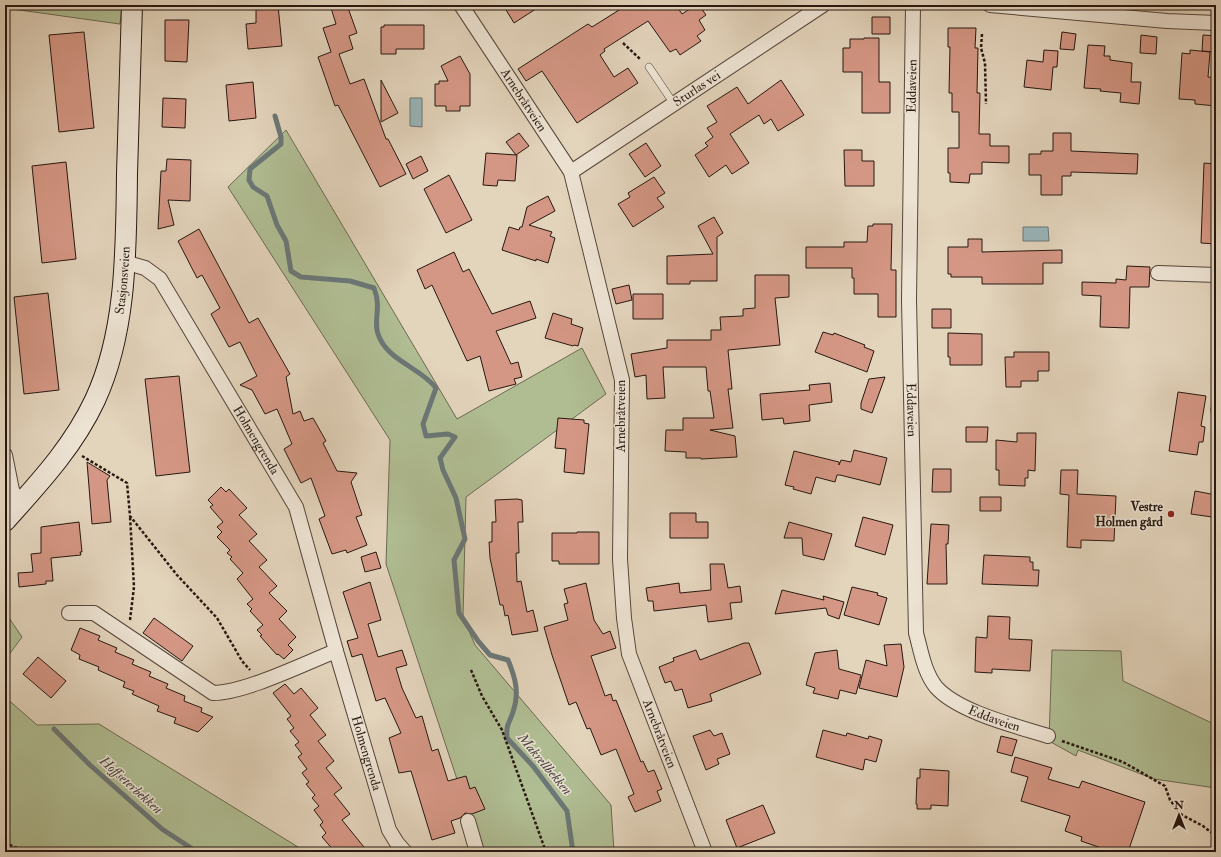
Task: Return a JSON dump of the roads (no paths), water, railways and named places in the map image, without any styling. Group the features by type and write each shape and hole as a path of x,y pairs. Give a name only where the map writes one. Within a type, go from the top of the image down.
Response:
{"street":[{"name":"Stasjonsveien","path":"5,521 52,469 68,447 94,401 107,370 118,319 124,262 132,5"},
{"name":"Arnebråtveien","path":"461,5 571,172 622,380 620,559 624,618 629,654 705,852"},
{"name":"Sturlas vei","path":"571,172 823,5"},
{"name":"Eddaveien","path":"913,5 909,300 916,633 924,664 936,686 948,698 995,720 1048,736"},
{"path":"990,5 1216,24"},
{"name":"Holmengrenda","path":"124,262 145,268 160,279 296,507 336,651 389,830 405,852"},
{"path":"1158,273 1216,275"},
{"path":"5,454 12,490 20,504"},
{"path":"69,613 94,613 213,693 222,693 260,681 336,651"},
{"path":"468,821 477,852"}],"lane":[{"path":"650,67 674,104"}],"water":[{"path":"410,98 422,98 422,127 410,126"},
{"path":"1023,227 1048,227 1049,241 1023,241"}],"waterway":[{"name":"Makrellbekken","path":"275,116 281,137 281,144 250,169 249,180 253,187 267,196 277,225 286,241 291,271 301,277 350,281 374,288 377,297 377,330 382,343 396,357 421,374 436,388 423,424 426,436 448,434 455,437 440,458 443,470 456,498 465,539 454,560 459,613 478,641 490,655 508,660 515,679 516,698 513,712 507,727 507,738 533,766 567,811 573,852"},
{"name":"Hoffseterbekken","path":"54,729 90,765 162,829 197,852"}],"place":[{"name":"Vestre Holmen gård","path":"1171,514"}]}
